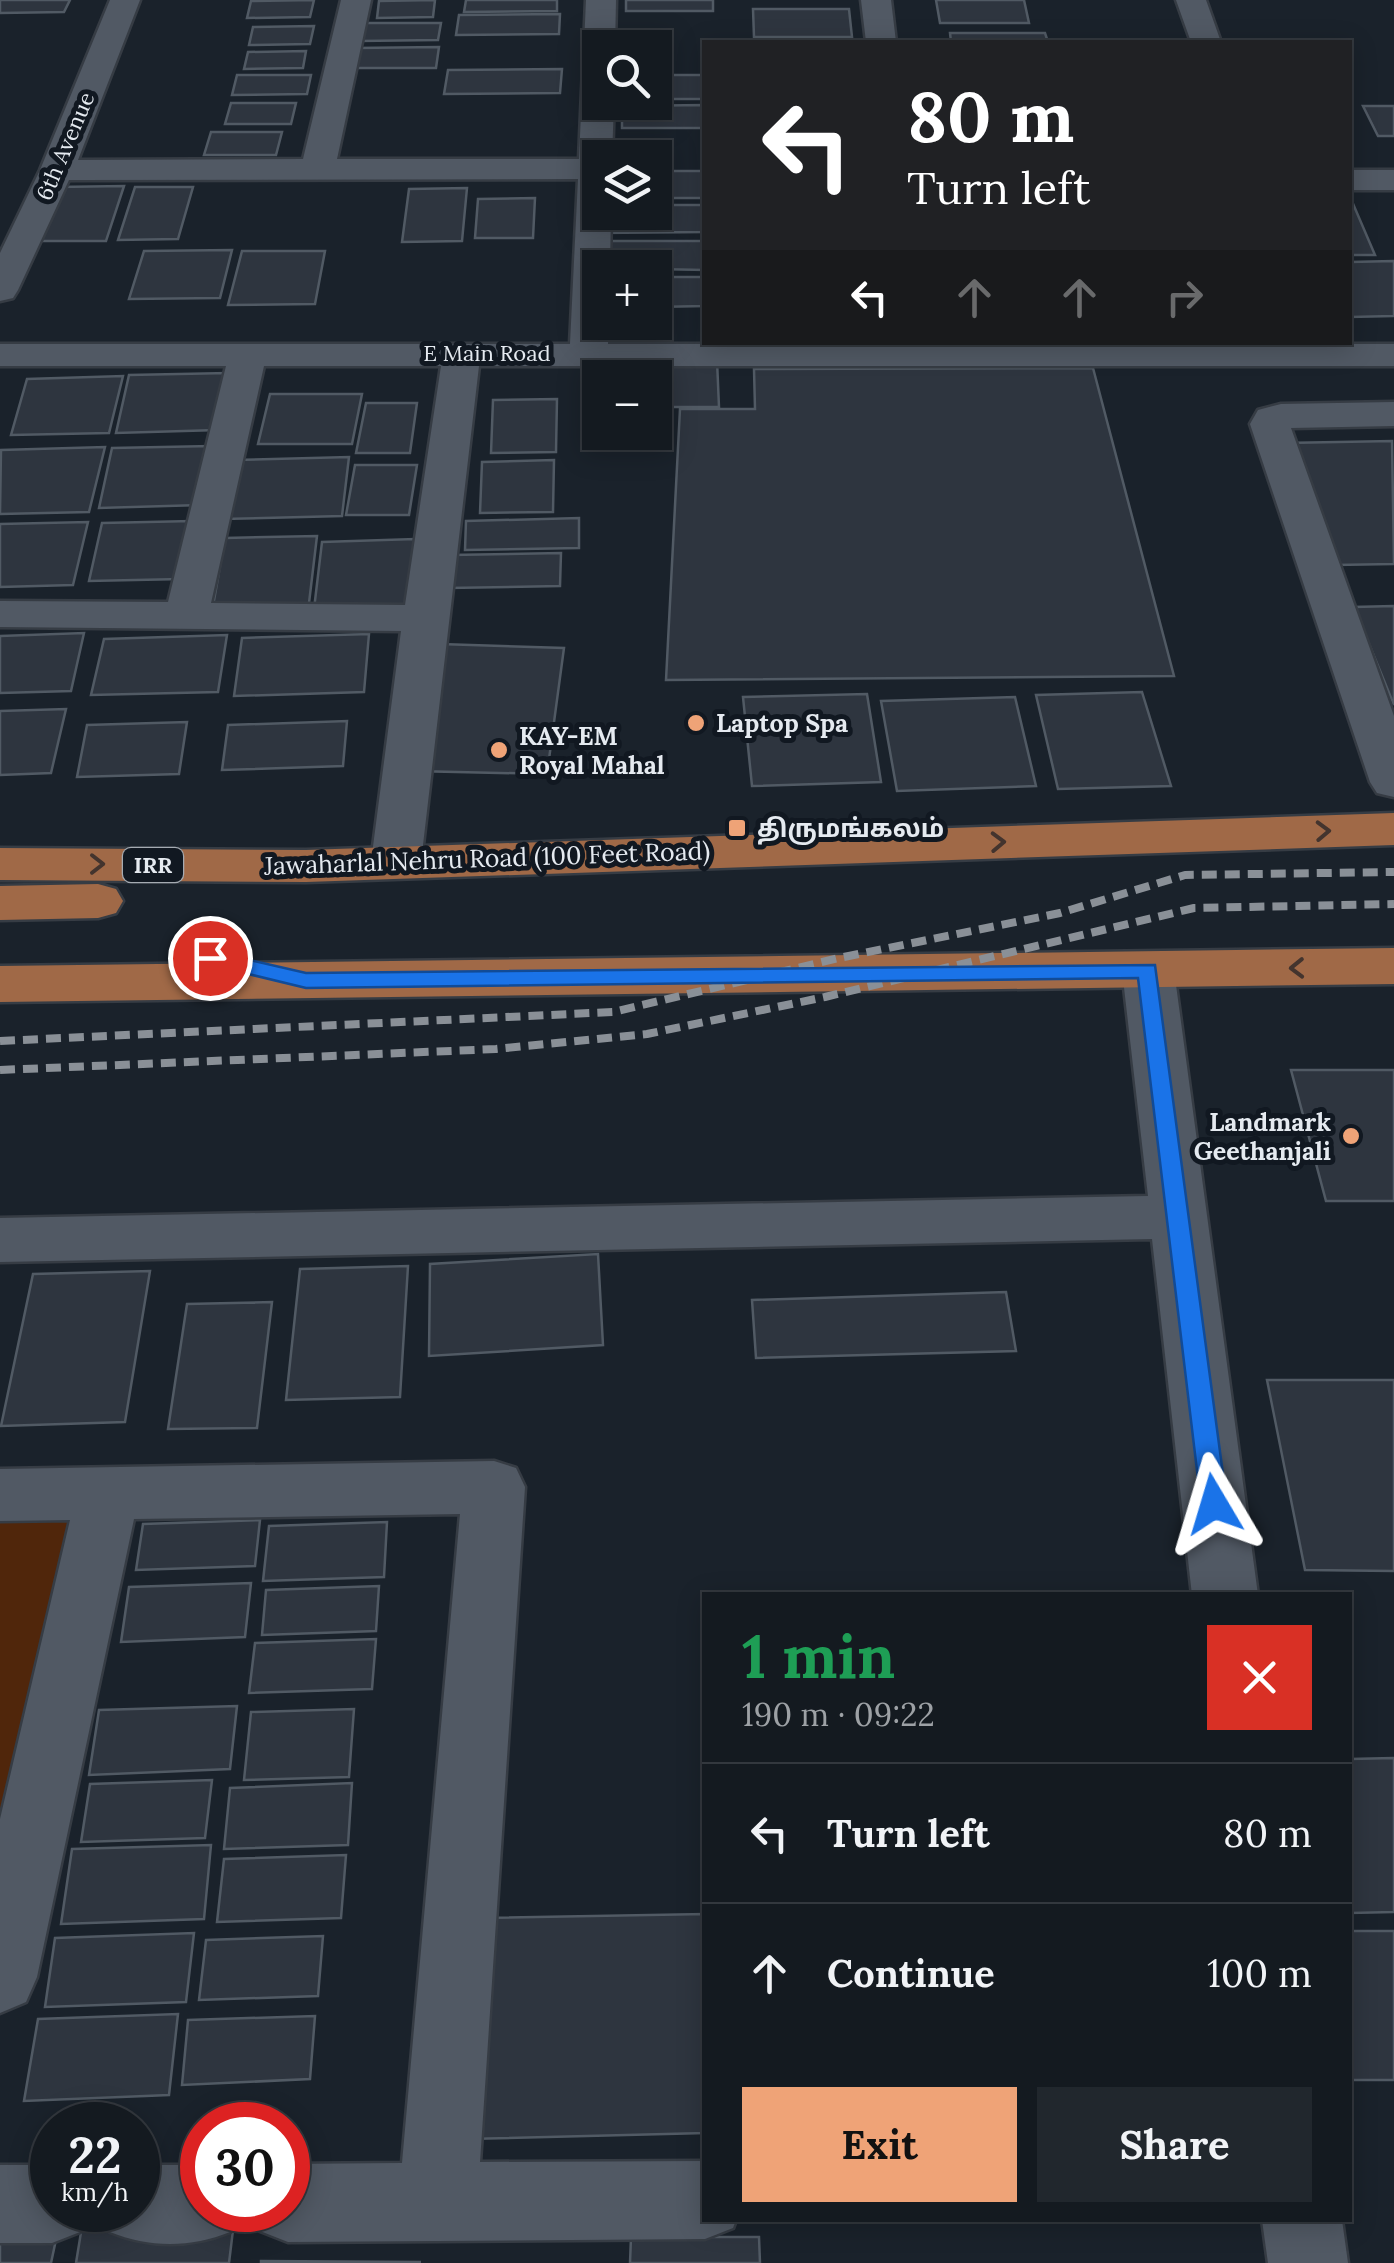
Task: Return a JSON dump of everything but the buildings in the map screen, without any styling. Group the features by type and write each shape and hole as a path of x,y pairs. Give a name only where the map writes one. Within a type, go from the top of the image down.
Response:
{"main road":[{"name":"Jawaharlal Nehru Road (100 Feet Road)","path":"0,864 306,866 1394,829"},
{"path":"0,903 216,897 306,866"},
{"path":"0,954 178,951 306,980"},
{"path":"0,984 1394,966"}],"street":[{"name":"6th Avenue","path":"0,290 57,170 125,0"},
{"path":"318,168 356,0"},
{"path":"597,140 601,0"},
{"path":"876,0 881,40"},
{"path":"1192,0 1205,40"},
{"path":"57,170 582,168"},
{"path":"1352,180 1394,180"},
{"path":"589,352 594,230"},
{"name":"E Main Road","path":"3,363 248,354 917,348 1306,349 1394,356"},
{"path":"396,862 462,353"},
{"path":"186,616 248,354"},
{"path":"1394,414 1281,416 1272,418 1270,424 1394,782"},
{"path":"0,614 425,618"},
{"path":"1148,970 1225,1592"},
{"path":"0,1240 1178,1217"},
{"path":"0,1494 494,1487 438,2203"},
{"path":"0,1976 108,1492"},
{"path":"310,2204 702,2200"},
{"path":"0,2204 30,2204"},
{"path":"1302,2222 1308,2263"}],"shaded area":[{"path":"108,1492 0,1977 0,1495"}],"railway":[{"path":"0,1041 613,1012 839,958 1060,913 1185,875 1394,872"},
{"path":"0,1070 496,1049 647,1034 825,997 1194,908 1394,904"}],"place":[{"name":"Laptop Spa","path":"696,723"},
{"name":"KAY-EM Royal Mahal","path":"499,750"},
{"name":"திருமங்கலம்","path":"737,828"},
{"name":"Landmark Geethanjali","path":"1351,1136"}],"route":[{"path":"210,958 306,980 1148,970 1214,1504"}]}
